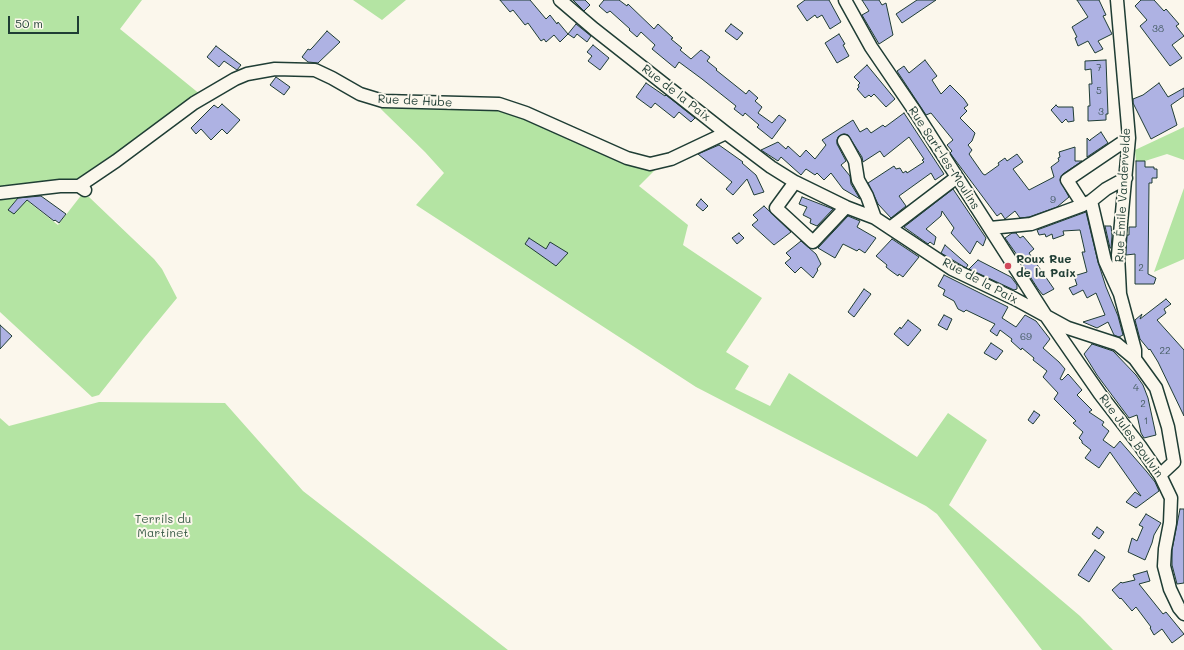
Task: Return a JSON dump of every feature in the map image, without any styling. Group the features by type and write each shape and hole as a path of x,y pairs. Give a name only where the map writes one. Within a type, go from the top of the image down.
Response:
{"street":[{"name":"Rue de la Paix","path":"560,0 594,29 726,132 795,182 846,207 875,218 952,269 1068,328 1117,344 1135,358"},
{"name":"Rue Sart-les-Moulins","path":"845,0 871,47 1046,316"},
{"name":"Rue Émile Vandervelde","path":"1117,0 1129,138 1118,255 1120,294"},
{"name":"Rue de Hube","path":"0,193 60,186 83,189 116,161 211,92 247,74 275,69 315,70 360,94 383,101 499,104 526,113 627,158 650,164 670,159 726,132"},
{"path":"1129,138 1067,180 1087,203 1105,261 1120,294 1135,350 1135,358 1156,388 1168,427 1174,462 1160,475"},
{"path":"844,141 855,161 858,180 867,196 875,218"},
{"path":"890,228 957,177"},
{"path":"990,228 1031,224 1087,203 1106,189 1126,178"},
{"path":"795,182 776,208 813,242 846,207"},
{"name":"Rue Jules Boulvin","path":"1046,316 1100,394 1160,475 1171,498 1170,523 1165,548 1164,566 1170,589 1179,608 1184,614"}],"green space":[{"path":"0,0 142,0 120,29 201,95 85,179 0,190"},
{"path":"353,0 406,0 382,20"},
{"path":"381,103 504,108 657,168 639,186 688,225 683,245 762,298 726,352 749,366 735,389 770,406 789,373 917,457 948,413 987,440 949,505 1080,616 1113,650 1042,650 937,514 926,506 696,387 416,205 444,173 381,109"},
{"path":"1184,127 1184,160 1167,154 1145,161 1136,161 1135,150"},
{"path":"1184,188 1184,259 1154,272"},
{"path":"22,193 11,206 17,210 26,200 58,225 83,193 89,197 154,259 162,269 177,298 99,395 92,397 0,312 0,196"},
{"name":"Terrils du Martinet","path":"99,402 225,403 303,491 508,650 0,650 0,418 9,426"}],"building":[{"path":"500,0 530,0 546,19 550,15 568,34 560,42 554,35 546,42 544,39 541,41 528,23 525,25 513,10 510,12"},
{"path":"573,0 585,0 590,5 584,11"},
{"path":"604,0 619,0 627,6 628,4 654,29 658,24 673,38 671,39 682,48 680,50 691,59 701,50 710,57 707,61 717,69 716,70 746,94 749,90 758,98 755,101 762,107 758,113 772,123 779,115 786,120 772,139 757,127 759,125 745,113 743,116 734,109 736,106 679,62 675,68 652,49 655,45 641,32 637,37 610,11 607,13 599,6"},
{"path":"805,0 829,0 841,22 830,29 822,15 817,18 815,15 807,21 797,6"},
{"path":"862,0 879,0 882,5 886,3 893,35 879,44 862,15 869,11"},
{"path":"917,0 936,0 902,23 896,14"},
{"path":"1077,0 1099,0 1106,15 1103,16 1112,34 1098,41 1103,49 1095,53 1088,41 1078,46 1075,38 1077,37 1072,27 1088,17"},
{"path":"1141,0 1154,0 1164,11 1166,9 1179,24 1176,26 1184,36 1172,45 1182,58 1170,66 1140,26 1147,20 1135,6"},
{"path":"576,24 591,36 587,42 577,34 574,38 568,34"},
{"path":"731,24 743,33 737,40 725,31"},
{"path":"327,31 340,42 318,63 308,62 302,57 308,49 310,50"},
{"path":"839,34 845,44 843,45 849,56 837,63 825,43"},
{"path":"593,45 609,58 600,70 588,61 592,56 587,52"},
{"path":"216,46 241,65 237,70 224,61 219,67 207,57"},
{"path":"925,60 937,76 932,80 941,94 950,85 968,105 964,108 967,111 960,118 975,133 972,141 968,145 972,150 969,154 983,174 985,175 999,165 998,163 1005,158 1007,161 1017,154 1023,162 1013,169 1029,190 1054,177 1051,167 1059,161 1059,152 1075,147 1075,161 1082,161 1063,174 1060,180 1069,197 1057,207 1029,217 1020,218 1015,211 1005,219 1001,213 997,216 950,153 952,151 947,145 953,140 931,113 926,115 897,71 904,66 909,73"},
{"path":"1106,60 1108,114 1106,114 1106,120 1088,121 1088,106 1090,106 1089,84 1092,84 1091,69 1085,70 1085,61"},
{"path":"867,65 895,99 886,107 874,94 871,97 869,95 865,98 857,89 860,83 854,77"},
{"path":"276,77 290,87 284,95 270,85"},
{"path":"646,83 665,96 666,95 695,118 691,122 679,112 674,118 655,103 651,108 636,97"},
{"path":"1159,83 1168,97 1184,88 1184,96 1171,105 1177,125 1151,139 1133,103 1133,99 1143,95"},
{"path":"222,104 240,120 227,134 222,129 211,140 201,129 196,134 191,128 214,105 218,108"},
{"path":"1056,105 1058,107 1073,107 1074,121 1068,122 1066,119 1062,123 1051,110"},
{"path":"904,113 944,174 935,180 931,173 899,196 906,206 891,218 878,204 868,183 894,166 896,169 900,168 903,173 906,171 907,173 924,162 922,160 924,159 909,137 884,157 880,151 863,162 862,157 848,135 844,134 838,137 837,144 846,161 841,165 850,176 851,184 860,199 843,189 831,173 824,180 817,173 815,175 806,169 801,175 781,157 778,161 761,150 778,142 786,149 788,146 800,157 806,150 815,159 826,145 822,140 853,120 860,132 867,128 871,133 883,125 885,127"},
{"path":"1101,132 1108,143 1087,157 1087,138 1090,141"},
{"path":"719,145 743,162 742,163 756,175 764,192 754,195 747,179 733,195 726,189 732,182 698,154"},
{"path":"1136,161 1145,161 1145,167 1154,167 1154,169 1157,169 1157,178 1152,178 1152,183 1149,183 1148,274 1156,278 1154,284 1135,284 1135,254 1126,255 1129,227 1136,227"},
{"path":"953,189 986,238 983,246 977,241 970,254 951,233 954,228 942,211 941,216 926,229 936,237 934,245 930,242 928,244 904,227"},
{"path":"41,196 66,214 59,223 55,220 54,221 27,200 14,214 8,210 18,198"},
{"path":"802,197 833,209 817,226 810,223 811,219 803,215 807,207 799,204"},
{"path":"701,199 708,206 703,211 696,205"},
{"path":"764,206 791,232 774,245 752,225 758,220 753,215"},
{"path":"1086,212 1098,262 1118,316 1123,335 1119,337 1114,335 1108,322 1097,328 1083,322 1105,315 1096,293 1087,298 1083,290 1073,295 1069,288 1077,285 1074,276 1087,272 1082,252 1085,252 1080,230 1063,231 1064,235 1053,239 1052,234 1046,237 1045,234 1039,235 1037,230"},
{"path":"848,216 860,221 857,227 876,238 865,253 859,249 857,251 843,244 835,258 818,248"},
{"path":"1105,226 1111,226 1111,248 1110,248"},
{"path":"739,233 744,238 737,244 732,238"},
{"path":"1012,233 1016,233 1020,238 1023,236 1034,249 1029,253 1054,289 1043,295 1038,289 1005,238"},
{"path":"529,238 546,249 550,242 568,253 556,266 525,244"},
{"path":"892,239 919,257 903,277 899,274 898,276 891,271 886,267 887,265 876,256"},
{"path":"801,241 816,254 821,264 813,278 801,267 795,273 785,263 791,258 786,253"},
{"path":"945,245 968,265 966,268 941,253"},
{"path":"978,260 1011,277 1017,285 1017,289 1014,290 969,269"},
{"path":"944,275 1008,307 1002,318 1016,327 1025,315 1036,321 1050,339 1043,348 1065,369 1060,379 1062,380 1068,374 1082,390 1077,395 1092,410 1089,412 1104,422 1102,425 1109,431 1103,440 1114,448 1120,441 1155,482 1159,491 1136,508 1126,502 1135,492 1141,496 1110,452 1099,468 1085,458 1091,450 1082,443 1079,438 1083,432 1073,423 1076,421 1054,399 1058,393 1043,377 1047,371 1033,360 1034,358 1022,348 1021,350 1011,341 1012,339 1000,330 997,336 990,331 995,324 966,310 964,312 958,309 954,301 943,295 945,290 938,286"},
{"path":"864,289 871,294 854,317 848,312"},
{"path":"1166,299 1171,304 1164,309 1166,313 1157,320 1184,350 1184,416 1158,362 1150,349 1149,350 1140,339 1135,320 1142,314 1140,319"},
{"path":"944,315 952,319 947,330 938,325"},
{"path":"908,320 921,330 908,346 894,334 900,327 901,329"},
{"path":"0,325 12,336 0,349"},
{"path":"991,343 1003,351 996,360 984,353"},
{"path":"1092,344 1113,351 1136,375 1143,385 1148,398 1156,435 1144,438 1141,433 1137,415 1129,418 1097,375 1084,354"},
{"path":"1034,411 1040,415 1033,424 1028,420"},
{"path":"1180,509 1184,509 1184,583 1177,584 1172,565 1172,550"},
{"path":"1146,514 1161,523 1154,535 1145,560 1128,552 1132,538 1137,541 1143,527 1139,525"},
{"path":"1097,527 1104,532 1099,539 1092,534"},
{"path":"1095,550 1105,557 1089,582 1078,575"},
{"path":"1147,571 1150,581 1139,584 1163,614 1166,612 1184,634 1172,643 1162,629 1154,635 1150,628 1151,627 1136,607 1132,611 1112,590 1121,582 1135,580 1133,575"}],"place":[{"name":"Roux Rue de la Paix","path":"1008,266"}]}
